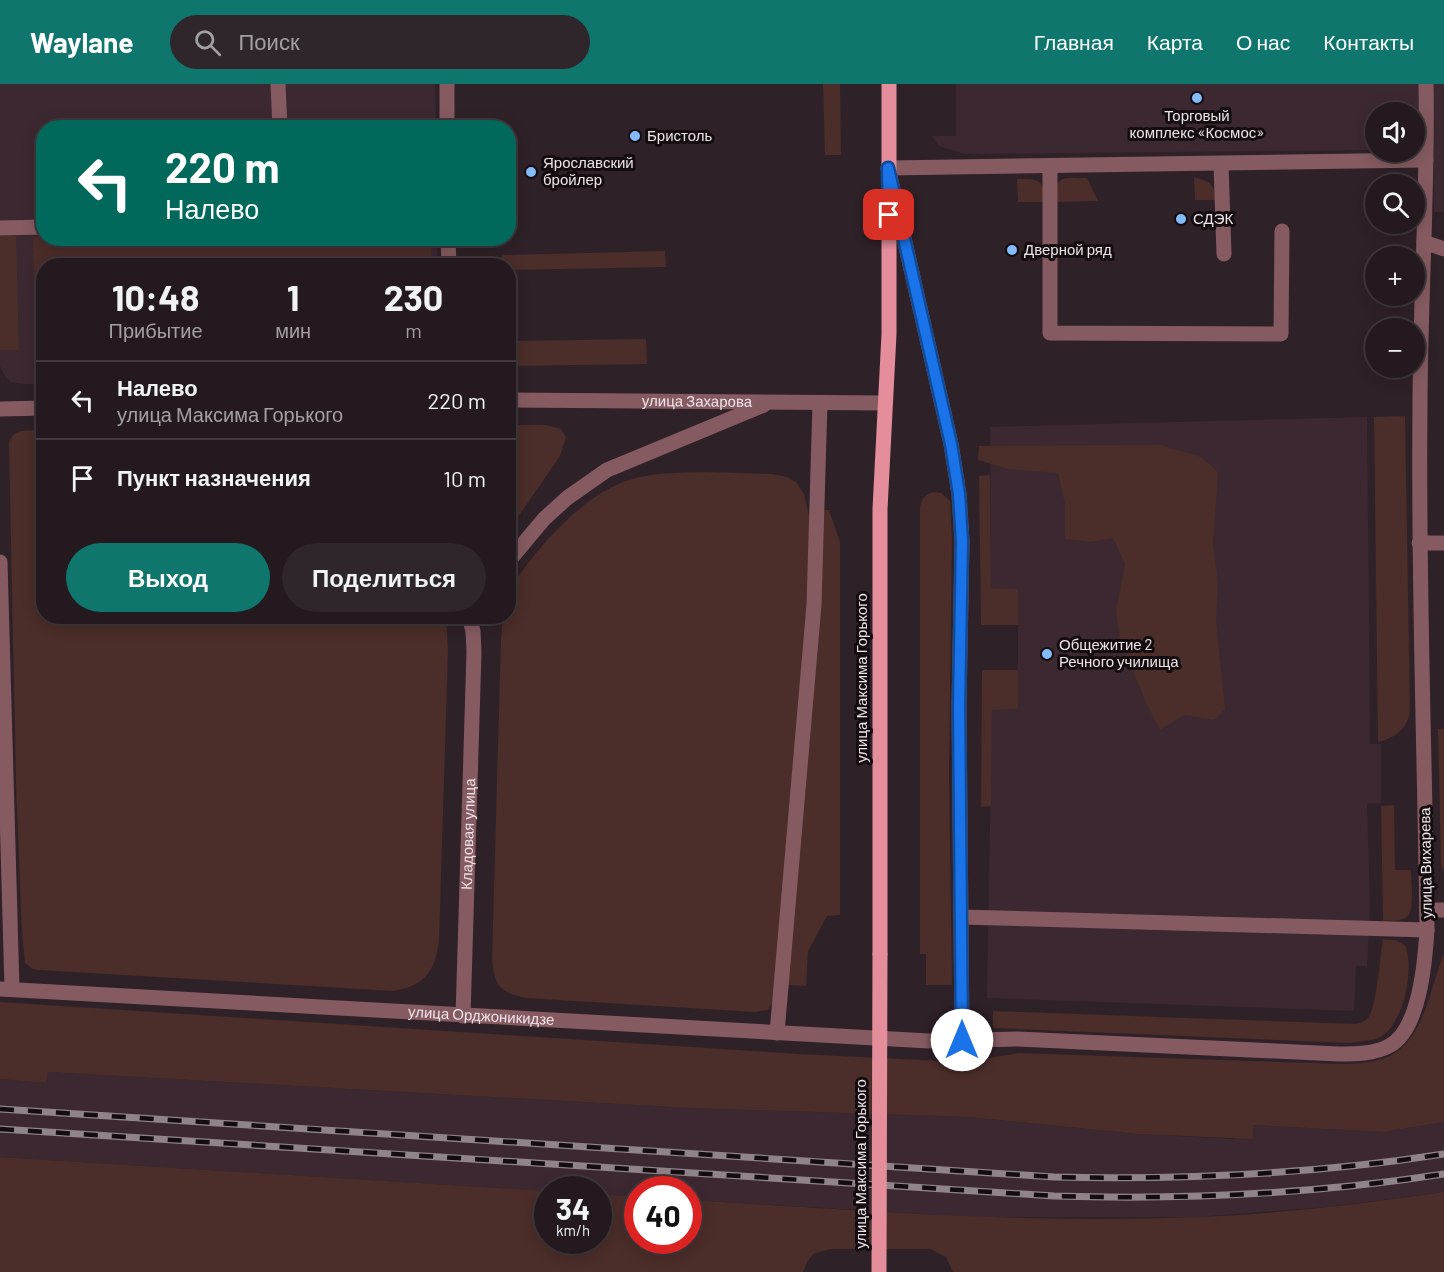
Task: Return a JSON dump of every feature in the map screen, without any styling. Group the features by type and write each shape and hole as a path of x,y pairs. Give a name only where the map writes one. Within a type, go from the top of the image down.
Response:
{"main road":[{"name":"улица Максима Горького","path":"879,1272 880,509 889,334 889,84"}],"street":[{"path":"278,84 279,120"},
{"path":"447,84 447,120"},
{"name":"улица Вихарева","path":"962,1040 1018,1039 1339,1054 1382,1049 1395,1042 1406,1028 1417,1004 1425,961 1427,930 1419,543 1426,84"},
{"path":"962,1040 959,706 962,541 959,489 951,444 888,168 1426,160"},
{"path":"1221,164 1224,254"},
{"path":"1050,166 1050,333 1281,334 1282,231"},
{"path":"0,228 36,227"},
{"path":"1424,242 1444,249"},
{"name":"улица Захарова","path":"516,400 885,403"},
{"path":"516,552 544,519 567,498 607,470 771,402"},
{"path":"777,1033 814,605 820,403"},
{"path":"0,409 36,408"},
{"path":"1419,543 1444,543"},
{"path":"516,550 521,545"},
{"path":"0,562 6,989"},
{"path":"471,624 474,652"},
{"path":"474,652 479,624"},
{"name":"Кладовая улица","path":"463,1016 474,652"},
{"path":"1427,910 1444,910"},
{"path":"962,917 1427,930"},
{"name":"улица Орджоникидзе","path":"6,989 777,1033 929,1041 962,1040"}],"shaded area":[{"path":"0,84 435,84 436,120 36,120 36,246 437,246 438,258 36,258 36,384 11,382 0,366"},
{"path":"823,84 840,84 841,155 825,155"},
{"name":"Торговый комплекс «Космос»","path":"956,84 1444,84 1444,212 1434,212 1434,150 1425,150 1425,102 1365,102 1365,150 965,154 939,146 932,136 956,136"},
{"path":"1194,177 1212,186 1216,200 1195,200"},
{"path":"1066,178 1087,178 1098,201 1054,202 1059,182"},
{"path":"1017,179 1031,179 1039,182 1042,185 1046,202 1018,202"},
{"path":"0,236 16,236 19,350 0,350"},
{"path":"33,237 36,237 36,246 431,246 432,258 36,258 36,370"},
{"path":"665,251 666,267 516,270 516,258 501,258 503,255"},
{"path":"646,339 647,364 516,366 516,341"},
{"path":"1405,416 1410,712 1399,732 1378,742 1374,417"},
{"path":"1367,417 1370,744 1381,744 1381,803 1367,804 1370,907 1367,966 1356,966 1354,1011 987,998 992,709 1018,709 1018,589 991,589 990,427"},
{"path":"516,425 546,425 561,429 566,437 560,456 516,520"},
{"path":"36,431 36,624 446,624 448,650 439,941 431,969 420,981 404,989 393,991 39,970 25,963 16,784 9,444 18,432"},
{"path":"1161,445 1201,457 1218,472 1213,544 1218,583 1216,621 1225,709 1214,720 1184,715 1160,730 1120,640 1116,610 1125,564 1113,538 1091,542 1065,539 1065,504 1058,473 1008,469 978,460 979,446"},
{"path":"704,472 772,474 787,477 796,482 804,494 809,515 810,575 773,1002 768,1010 755,1012 526,998 504,990 494,975 492,958 501,640 502,624 516,624 516,580 544,544 582,506 611,487 626,481 665,474"},
{"path":"990,475 991,588 1018,589 1018,625 981,625 979,476"},
{"path":"936,492 941,493 950,501 952,540 949,772 952,985 926,985 926,954 920,954 920,507 925,496"},
{"path":"824,510 829,510 840,542 840,915 827,916 808,951 806,986 787,985"},
{"path":"982,670 1018,670 1018,709 992,710 991,806 981,807"},
{"path":"1438,729 1444,729 1444,873 1441,866"},
{"path":"1394,805 1395,870 1411,870 1412,902 1405,919 1383,921 1381,806"},
{"path":"1383,939 1398,941 1405,945 1408,955 1408,980 1402,1007 1390,1029 1379,1038 1371,1040 1350,1043 993,1028 993,1011 1357,1024 1368,1018 1371,1012"},
{"path":"1444,954 1444,1122 1384,1132 1253,1125 1253,1139 1137,1134 968,1117 690,1108 48,1072 46,1083 0,1079 0,1002 799,1054 962,1062 1019,1053 1356,1063 1382,1059 1396,1052 1407,1042 1423,1015"},
{"path":"48,1072 690,1108 968,1117 1137,1134 1233,1139 1253,1125 1384,1132 1444,1122 1444,1192 1327,1207 1196,1217 974,1217 702,1201 702,1176 624,1176 624,1196 612,1195 612,1176 534,1176 534,1190 0,1157 0,1079 46,1083"},
{"path":"0,1157 534,1190 534,1254 612,1254 612,1195 624,1196 624,1254 702,1254 702,1201 942,1215 1133,1219 1227,1216 1289,1211 1444,1192 1444,1272 953,1272 946,1257 930,1249 830,1249 813,1254 803,1272 0,1272"}],"railway":[{"path":"0,1109 1054,1177 1250,1174 1396,1161 1444,1154"},
{"path":"0,1129 1054,1196 1152,1197 1249,1194 1347,1186 1444,1174"}],"place":[{"name":"Торговый комплекс «Космос»","path":"1197,98"},
{"name":"Бристоль","path":"635,136"},
{"name":"Ярославский бройлер","path":"531,172"},
{"name":"СДЭК","path":"1181,219"},
{"name":"Дверной ряд","path":"1012,250"},
{"name":"Общежитие 2 Речного училища","path":"1047,654"}],"route":[{"path":"889,215 888,168 951,444 959,494 962,541 959,706 962,1040"}]}
